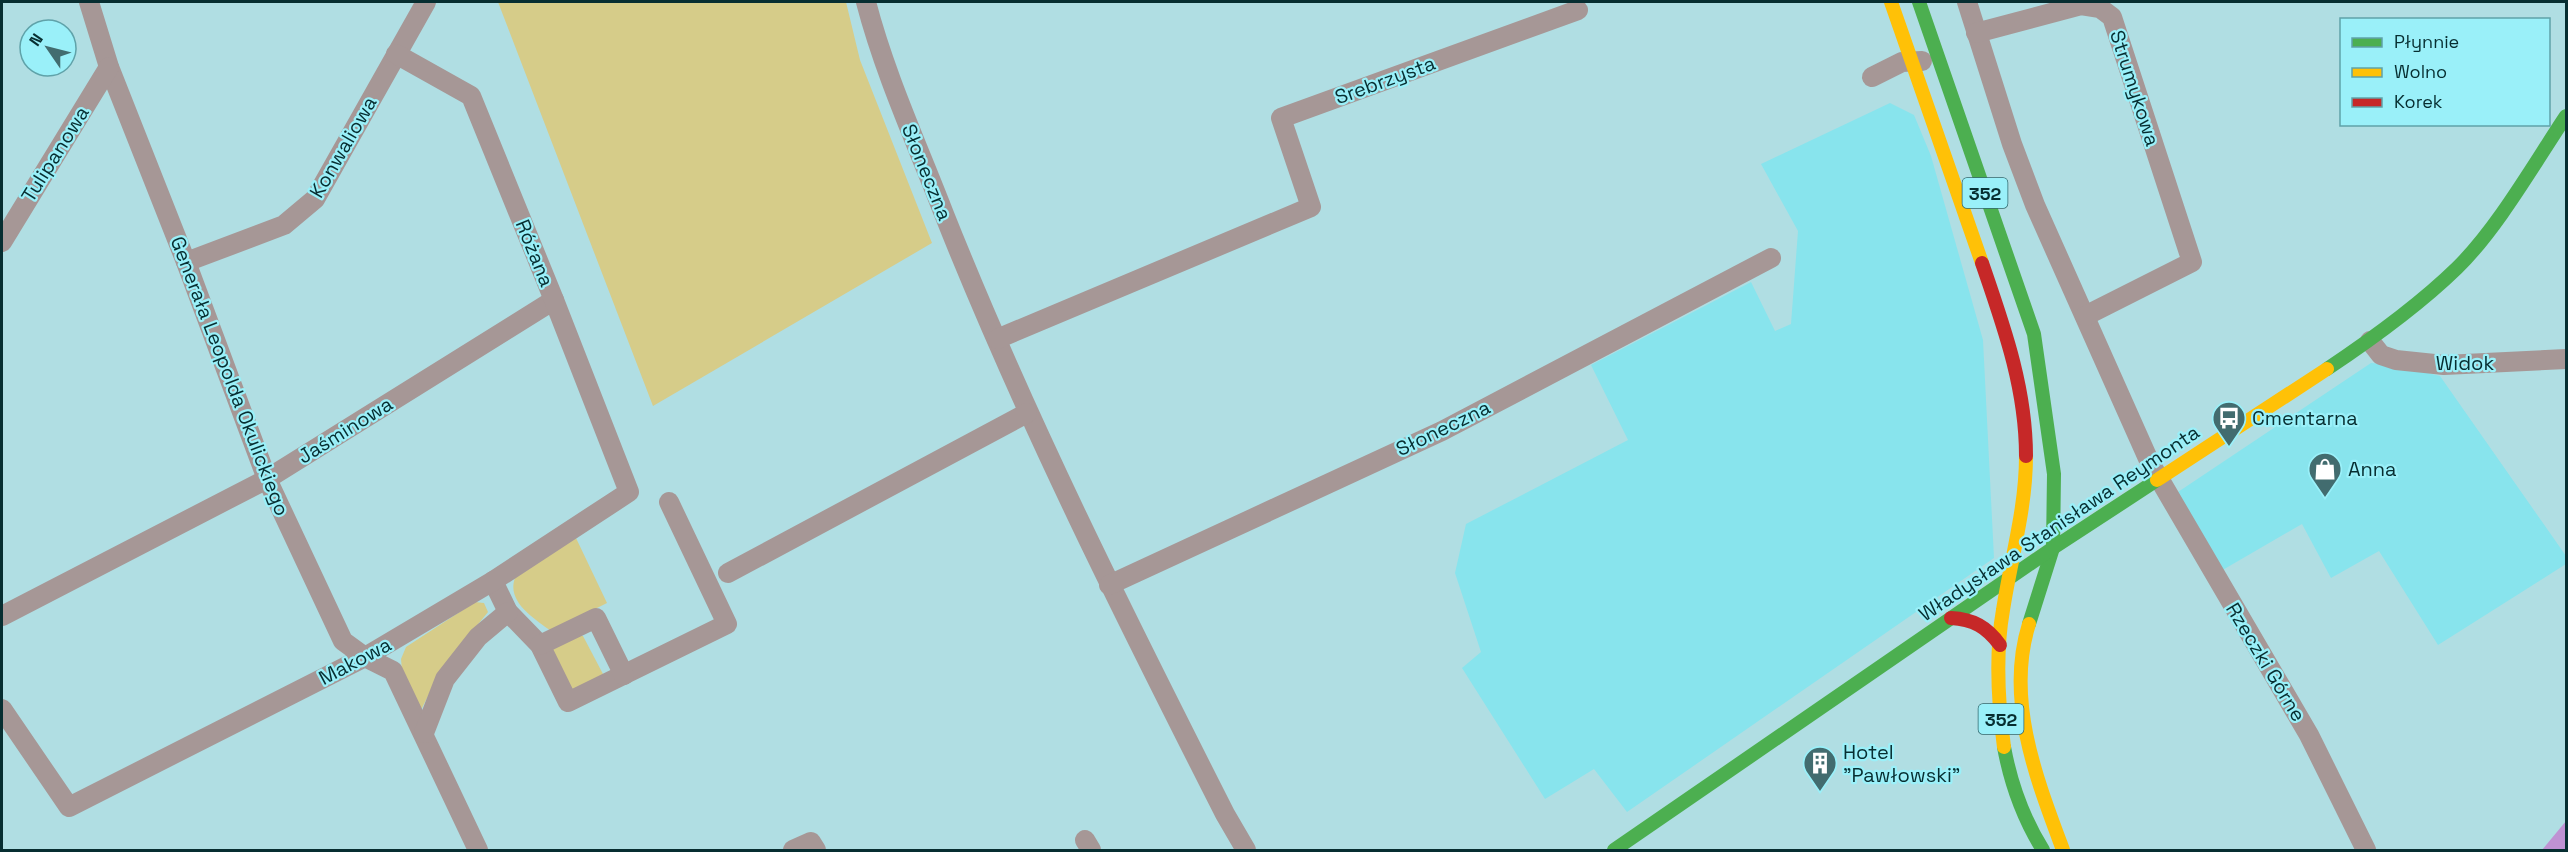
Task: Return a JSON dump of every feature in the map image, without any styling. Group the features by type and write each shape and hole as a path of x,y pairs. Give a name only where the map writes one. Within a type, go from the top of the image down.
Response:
{"main road":[{"name":"352","path":"1891,2 2012,354 2025,428 2025,486 2018,541 2008,580 2000,645 2000,704 2007,766 2025,820 2043,850"},
{"name":"352","path":"1919,2 2034,334 2045,399 2054,491 2052,548 2026,634 2022,662 2022,708 2037,780 2062,850"},
{"name":"Władysława Stanisława Reymonta","path":"1614,850 2052,548 2370,341 2457,268 2484,237 2566,116"},
{"path":"2025,486 2052,548"},
{"path":"2054,491 2065,505"},
{"path":"2080,514 2098,518"},
{"path":"1951,618 1962,618 1982,625 2000,645"}],"street":[{"name":"Generała Leopolda Okulickiego","path":"89,2 109,67 186,262 267,479 343,641 365,657 393,671 478,850"},
{"name":"Konwaliowa","path":"186,262 284,225 315,199 426,2"},
{"name":"Słoneczna","path":"866,2 878,46 963,262 1028,413 1109,585 1225,814 1246,850"},
{"path":"1967,2 2024,175 2157,478"},
{"name":"Strumykowa","path":"1976,33 2081,5 2100,8 2112,17 2192,262 2085,316"},
{"name":"Srebrzysta","path":"997,339 1311,207 1281,118 1578,10"},
{"path":"1872,77 1910,60 1924,46 1929,31"},
{"name":"Różana","path":"396,54 471,96 629,492"},
{"path":"1910,60 1920,60 1928,64 1945,79"},
{"name":"Tulipanowa","path":"2,242 109,67"},
{"name":"Słoneczna","path":"1109,585 1442,430 1771,258"},
{"name":"Jaśminowa","path":"2,616 267,479 554,300"},
{"name":"Widok","path":"2370,341 2381,355 2396,360 2444,365 2566,359"},
{"path":"728,573 1028,413"},
{"name":"Rzeczki Górne","path":"2157,478 2309,735 2366,850"},
{"name":"Makowa","path":"2,709 69,807 365,657 493,581 629,492"},
{"path":"493,581 508,612 540,645 568,702 727,624 669,502"},
{"path":"424,733 445,679 478,637 508,612"},
{"path":"540,645 596,618 624,675"},
{"path":"793,850 811,842 816,850"}],"shaded area":[{"path":"498,2 846,2 860,60 932,243 653,406"},
{"path":"1890,103 1914,115 1931,156 1983,340 1994,558 1627,812 1594,769 1545,799 1462,668 1481,652 1455,573 1466,524 1628,440 1591,365 1751,282 1775,331 1791,324 1798,231 1761,164"},
{"path":"2371,363 2396,365 2440,376 2566,556 2566,564 2438,645 2379,551 2331,578 2302,524 2214,575 2169,498"},
{"path":"576,538 607,603 551,631 530,615 518,602 513,587 515,578"},
{"path":"475,602 484,603 488,612 441,670 421,710 402,671 401,659 406,647"},
{"path":"574,636 583,636 603,674 573,692 550,651"},
{"path":"2566,821 2566,850 2542,850"}],"traffic: fast":[{"path":"1919,2 2034,334 2054,474 2053,548 2029,624"},
{"path":"2327,369 2394,322 2457,268 2501,215 2566,116"},
{"path":"1614,850 2053,548 2157,480"},
{"path":"2004,747 2019,801 2029,826 2043,850"}],"traffic: slow":[{"path":"1891,2 1982,263"},
{"path":"2157,480 2327,369"},
{"path":"2004,747 1999,696 2000,627 2024,495 2026,456"},
{"path":"2029,624 2023,653 2022,710 2034,768 2063,850"}],"traffic: jam":[{"path":"1982,263 2006,334 2018,382 2026,456"},
{"path":"1951,618 1979,625 2000,645"}],"place":[{"name":"Cmentarna","path":"2229,447"},
{"name":"Anna","path":"2325,498"},
{"name":"Hotel \"Pawłowski\"","path":"1820,792"}]}
